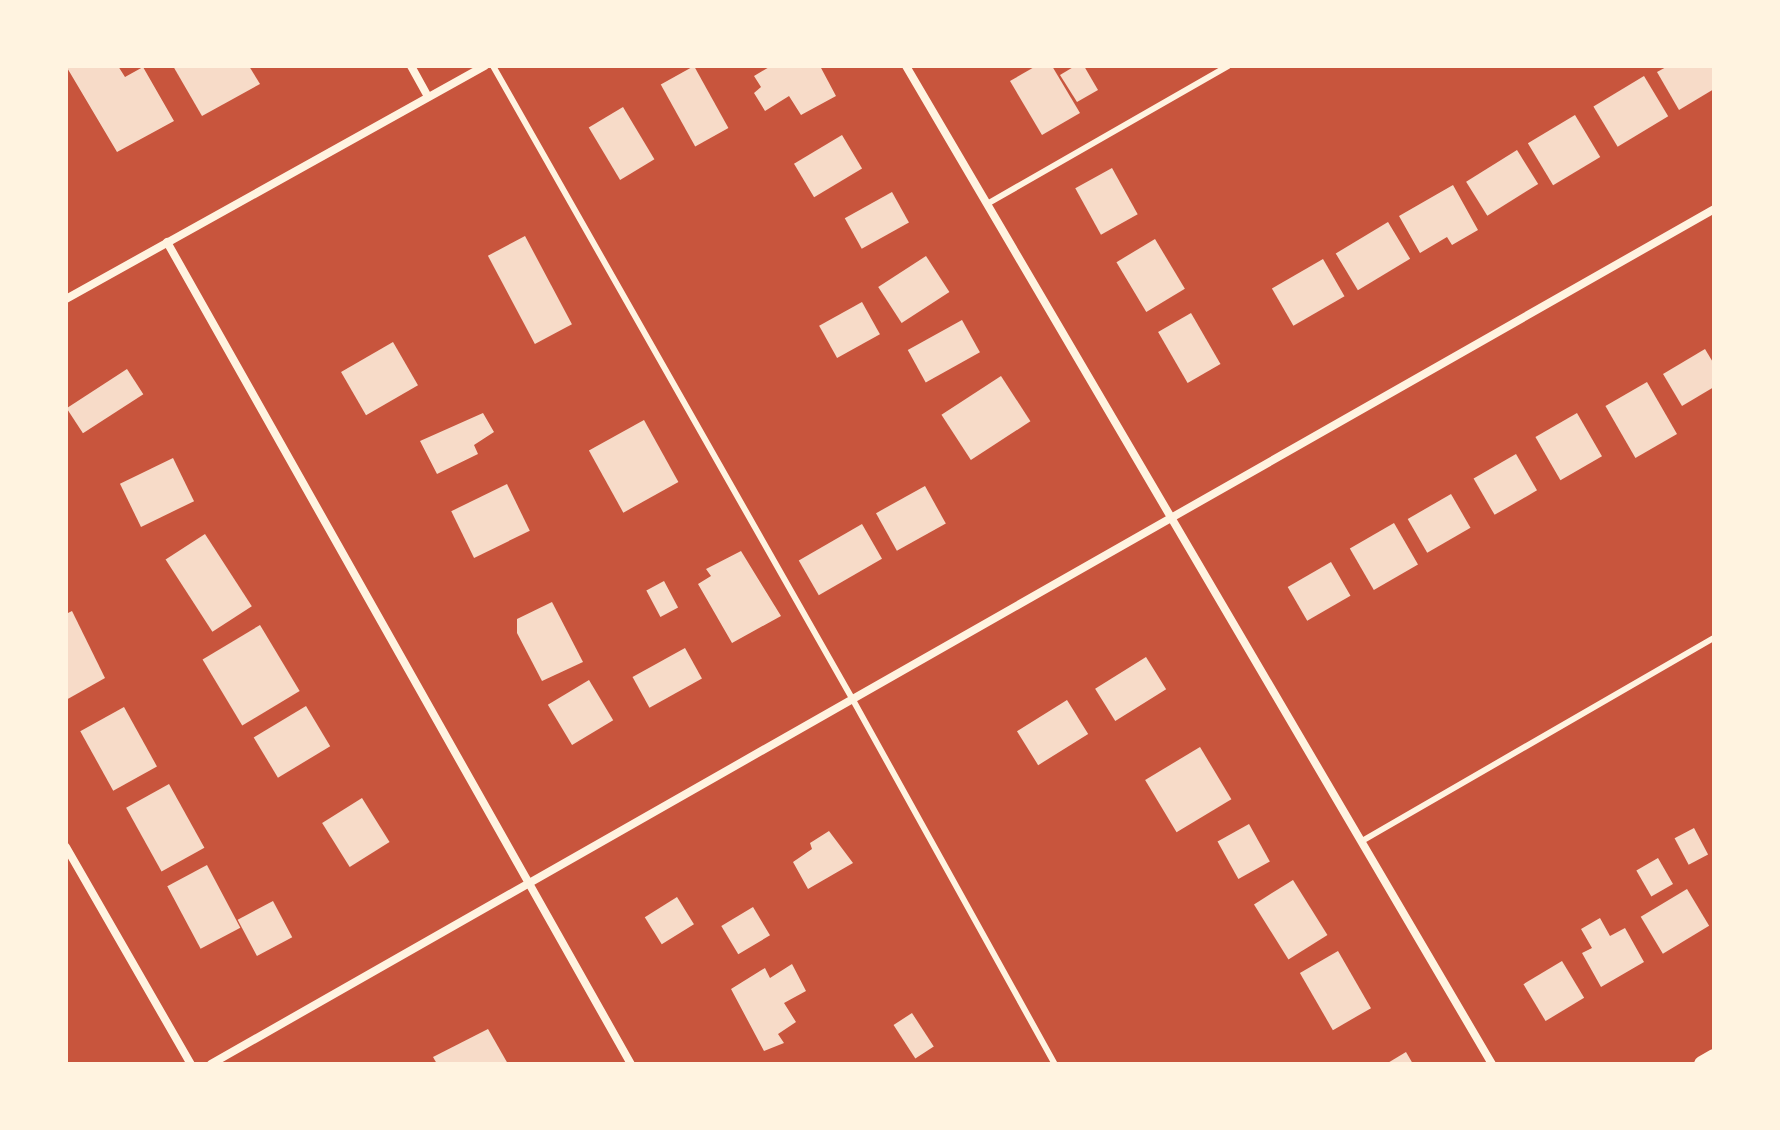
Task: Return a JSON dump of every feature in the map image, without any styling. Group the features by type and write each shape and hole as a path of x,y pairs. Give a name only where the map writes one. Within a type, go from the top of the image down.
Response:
{"main road":[{"path":"1702,1064 1714,1057"}],"street":[{"path":"411,66 428,97"},
{"path":"66,299 484,66"},
{"path":"906,66 1492,1064"},
{"path":"215,1063 1714,209"},
{"path":"167,242 631,1064"},
{"path":"66,847 191,1064"}],"lane":[{"path":"493,66 853,700 1055,1064"},
{"path":"987,204 1228,66"},
{"path":"1362,841 1714,638"}],"building":[{"path":"66,66 118,66 125,77 143,67 174,121 117,152"},
{"path":"173,66 249,66 260,84 202,116"},
{"path":"694,66 728,128 695,147 661,84"},
{"path":"771,66 820,66 836,96 801,115 789,96 765,111 754,93 761,87 754,76"},
{"path":"1036,66 1052,66 1080,113 1042,135 1010,81"},
{"path":"1075,66 1084,66 1098,90 1077,102 1060,75"},
{"path":"1668,66 1714,66 1714,89 1679,110 1657,72"},
{"path":"1644,76 1668,116 1618,147 1593,106"},
{"path":"623,107 654,159 620,180 589,128"},
{"path":"1575,115 1600,157 1553,185 1528,143"},
{"path":"842,135 862,168 814,197 794,164"},
{"path":"1517,150 1538,184 1487,216 1466,182"},
{"path":"1112,168 1138,214 1101,235 1075,188"},
{"path":"1453,185 1478,230 1452,245 1447,237 1420,253 1399,216"},
{"path":"892,192 909,223 862,249 845,218"},
{"path":"1388,222 1410,259 1358,290 1336,253"},
{"path":"525,236 572,324 535,344 488,256"},
{"path":"1155,239 1185,289 1146,312 1116,262"},
{"path":"926,256 949,292 902,323 878,287"},
{"path":"1323,259 1344,296 1293,326 1272,288"},
{"path":"862,302 880,334 837,358 819,326"},
{"path":"1191,313 1220,364 1188,383 1158,332"},
{"path":"962,320 980,352 926,382 908,350"},
{"path":"393,342 418,385 366,415 341,372"},
{"path":"1705,349 1714,364 1714,387 1682,406 1663,374"},
{"path":"127,369 143,394 83,433 67,408"},
{"path":"1001,376 1030,421 971,460 941,415"},
{"path":"1647,382 1677,434 1635,458 1605,406"},
{"path":"483,413 494,432 474,445 478,454 437,474 420,441"},
{"path":"1577,413 1602,456 1560,480 1535,437"},
{"path":"644,420 678,482 623,513 589,451"},
{"path":"1516,454 1537,490 1495,515 1474,478"},
{"path":"173,458 194,501 141,527 120,484"},
{"path":"507,484 530,531 474,558 451,511"},
{"path":"925,486 946,524 897,551 876,513"},
{"path":"1451,494 1470,528 1427,553 1408,519"},
{"path":"1394,523 1418,565 1374,590 1350,548"},
{"path":"862,524 882,559 819,595 799,560"},
{"path":"205,534 252,606 212,632 166,560"},
{"path":"741,551 781,616 732,643 698,584 711,576 706,569"},
{"path":"1331,562 1350,596 1307,621 1288,587"},
{"path":"664,581 678,607 660,617 646,590"},
{"path":"552,602 583,662 542,681 517,633 517,619"},
{"path":"72,611 105,678 66,700 66,614"},
{"path":"260,625 300,691 242,726 203,660"},
{"path":"685,648 702,679 649,708 633,677"},
{"path":"1146,657 1166,689 1115,721 1095,689"},
{"path":"589,680 613,720 572,745 548,705"},
{"path":"1067,700 1088,734 1038,765 1017,731"},
{"path":"306,706 330,746 278,778 254,737"},
{"path":"124,707 157,766 113,791 80,731"},
{"path":"1200,747 1231,799 1177,832 1145,780"},
{"path":"169,784 204,848 162,872 126,808"},
{"path":"362,798 390,842 350,867 322,823"},
{"path":"1249,824 1270,862 1238,879 1218,841"},
{"path":"1694,828 1708,854 1689,865 1675,838"},
{"path":"829,831 853,863 808,889 793,862 812,849 810,843"},
{"path":"1658,858 1673,884 1651,896 1636,871"},
{"path":"207,865 240,928 201,949 167,886"},
{"path":"1293,880 1327,935 1288,959 1254,904"},
{"path":"1687,889 1709,926 1663,954 1641,917"},
{"path":"677,897 694,924 662,944 645,917"},
{"path":"273,901 292,937 257,956 238,920"},
{"path":"753,907 770,935 738,954 721,926"},
{"path":"1600,918 1610,936 1625,928 1644,962 1601,987 1582,953 1592,948 1581,929"},
{"path":"1338,951 1371,1008 1333,1030 1300,973"},
{"path":"1562,961 1584,998 1546,1021 1523,984"},
{"path":"792,964 806,991 784,1003 796,1022 778,1034 784,1043 764,1051 731,989 765,968 770,978"},
{"path":"912,1013 934,1047 915,1059 894,1025"},
{"path":"488,1029 508,1064 437,1064 433,1057"},
{"path":"1406,1052 1413,1064 1386,1064"}]}
